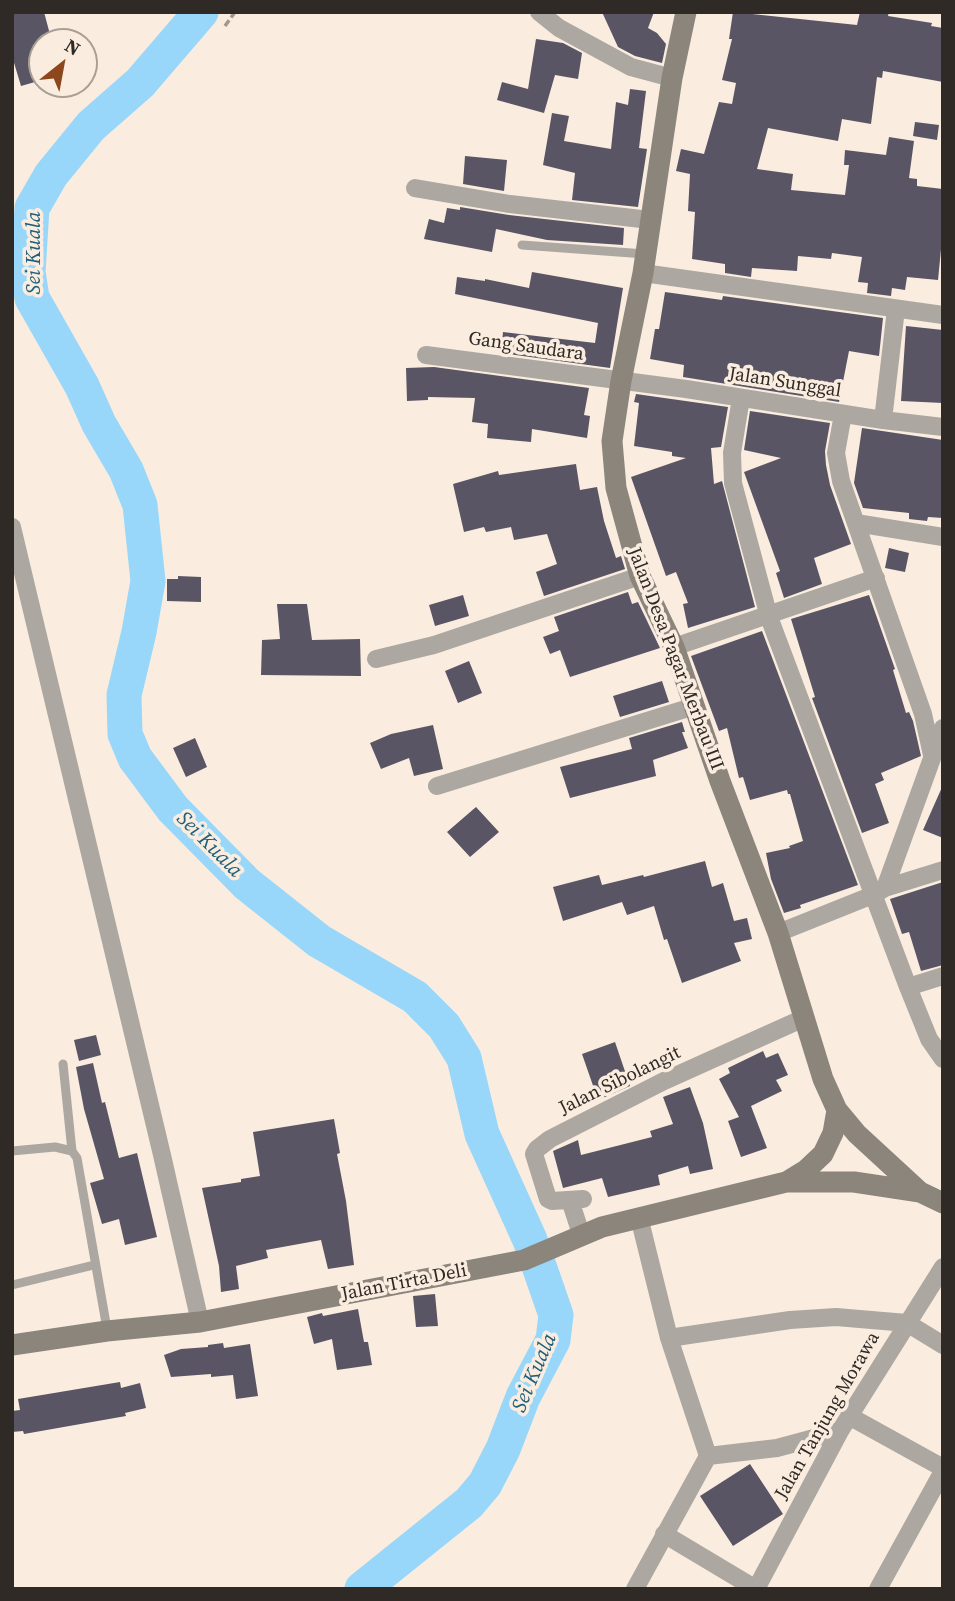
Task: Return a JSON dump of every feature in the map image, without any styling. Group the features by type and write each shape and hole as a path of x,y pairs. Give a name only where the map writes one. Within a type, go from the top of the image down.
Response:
{"street":[{"path":"539,12 559,28 631,67 672,78"},
{"name":"Jalan Desa Pagar Merbau III","path":"686,12 672,78 644,263 612,441 617,488 640,576 674,647 720,781 778,933 823,1079 837,1110 857,1134 920,1192 943,1203"},
{"path":"415,188 510,204 650,220"},
{"path":"644,263 896,309 943,315"},
{"path":"883,420 896,309"},
{"name":"Gang Saudara","path":"426,355 621,381"},
{"name":"Jalan Sunggal","path":"621,381 943,427"},
{"path":"741,398 732,453 733,483 769,617 879,892 908,987 929,1039 943,1059"},
{"path":"843,414 836,453 837,467 923,714 932,755"},
{"path":"856,523 943,537"},
{"path":"12,527 200,1322"},
{"path":"376,659 434,645 640,576"},
{"path":"674,647 769,617 876,578"},
{"path":"437,786 695,706"},
{"path":"879,892 943,728"},
{"path":"778,933 879,892 943,870"},
{"path":"908,987 943,976"},
{"name":"Jalan Sibolangit","path":"578,1236 576,1199 548,1199 534,1154 537,1149 550,1139 664,1081 804,1018"},
{"name":"Jalan Tirta Deli","path":"786,1182 807,1170 822,1154 833,1133 837,1110"},
{"name":"Jalan Tirta Deli","path":"12,1345 107,1331 200,1322 524,1261 578,1236 639,1217 786,1182 854,1182 920,1192"},
{"path":"635,1589 708,1456 669,1338 639,1217"},
{"name":"Jalan Tanjung Morawa","path":"756,1589 844,1424 943,1268"},
{"path":"669,1338 812,1317 907,1323 943,1345"},
{"path":"708,1456 777,1448 844,1424 943,1470 878,1589"},
{"path":"664,1534 756,1589"}],"lane":[{"path":"522,246 644,263"},
{"path":"62,1064 72,1151 77,1157 107,1331"},
{"path":"12,1151 55,1147 72,1151"},
{"path":"12,1285 94,1265"}],"path":[{"path":"225,26 235,12"}],"building":[{"path":"12,12 44,12 48,28 28,28 28,84 21,86 12,56"},
{"path":"602,12 654,12 648,28 657,33 666,44 662,63 635,56 618,47"},
{"path":"733,12 857,25 860,12 889,12 888,16 932,23 931,26 943,28 943,82 883,71 882,78 877,77 871,124 842,119 838,141 768,128 757,169 793,174 791,190 845,195 849,165 844,165 845,150 886,155 889,137 914,141 909,178 917,179 917,186 943,189 943,229 938,280 907,277 905,290 892,288 891,296 867,293 868,283 858,282 862,257 832,253 831,259 798,256 797,271 752,268 751,277 725,273 725,264 692,259 695,212 688,211 690,174 676,171 681,149 704,154 719,102 732,104 736,83 722,80 732,39 729,39"},
{"path":"536,39 563,43 582,53 578,79 555,75 544,113 497,100 502,82 528,89"},
{"path":"630,89 646,91 639,148 647,149 638,207 572,200 575,173 543,165 552,113 569,116 564,141 611,149 616,102 628,105"},
{"path":"915,122 939,125 937,140 913,136"},
{"path":"465,156 507,160 504,191 463,184"},
{"path":"460,207 624,228 623,245 547,240 496,229 492,252 424,239 429,219 444,223 447,208 460,210"},
{"path":"532,272 623,288 610,368 501,353 503,332 595,343 598,323 455,294 457,277 485,279 529,288"},
{"path":"665,292 722,300 723,296 883,318 879,356 849,351 839,402 683,377 684,365 650,359 655,329 659,329"},
{"path":"906,326 943,330 943,403 901,401"},
{"path":"434,367 589,388 584,415 590,416 587,438 532,429 531,442 487,438 488,424 472,422 475,398 428,397 428,400 407,401 406,368"},
{"path":"636,394 728,407 721,447 711,448 714,484 722,481 755,607 688,628 683,604 688,603 676,572 666,576 631,477 686,458 672,456 672,452 634,446 639,403 634,402"},
{"path":"750,411 830,423 825,451 826,465 830,485 851,544 814,558 822,584 784,598 776,573 780,571 744,472 781,458 744,450"},
{"path":"862,428 943,440 943,518 928,517 927,521 909,519 909,513 863,508 854,483"},
{"path":"576,464 580,490 597,487 616,558 621,556 625,569 544,596 536,572 557,564 547,534 514,540 511,527 486,532 484,527 464,532 453,484 498,471 499,475"},
{"path":"889,548 909,553 905,572 885,568"},
{"path":"178,576 201,577 201,602 167,601 167,579 178,579"},
{"path":"628,592 632,604 638,602 660,648 570,677 560,650 550,654 543,637 559,631 554,617"},
{"path":"463,595 469,616 435,626 429,605"},
{"path":"869,595 895,669 893,670 906,713 909,712 913,721 921,756 881,773 884,780 875,784 889,823 862,833 812,698 815,697 791,619"},
{"path":"277,604 307,604 312,640 360,639 361,676 261,675 262,640 280,639"},
{"path":"762,631 858,885 784,913 771,879 766,853 790,848 789,846 803,841 790,794 787,790 750,800 743,777 739,778 727,728 719,731 691,656"},
{"path":"469,661 482,693 458,703 445,671"},
{"path":"662,681 669,702 620,717 613,696"},
{"path":"682,722 685,732 682,732 688,748 653,760 656,776 570,798 560,767 632,749 629,738"},
{"path":"433,725 443,769 414,776 409,758 381,769 370,743 391,734"},
{"path":"195,738 207,767 186,777 173,748"},
{"path":"943,785 943,838 923,830"},
{"path":"476,807 499,832 470,857 447,832"},
{"path":"705,861 712,887 723,883 734,921 747,918 752,939 734,943 741,961 682,983 667,939 664,940 654,906 627,915 622,902 563,921 553,887 599,875 602,885"},
{"path":"943,882 943,965 921,971 909,932 902,934 890,899"},
{"path":"96,1035 101,1055 79,1061 74,1040"},
{"path":"615,1042 630,1086 598,1100 582,1054"},
{"path":"763,1051 766,1058 778,1053 788,1075 776,1080 782,1091 751,1106 767,1148 741,1157 728,1121 739,1117 719,1079 730,1073 728,1068"},
{"path":"93,1063 119,1158 137,1153 157,1237 125,1245 119,1219 102,1224 90,1183 104,1179 84,1109 76,1067"},
{"path":"690,1087 703,1123 713,1169 690,1174 688,1166 658,1175 660,1185 608,1197 602,1178 563,1188 553,1151 578,1140 581,1155 652,1137 650,1131 673,1124 663,1097"},
{"path":"334,1119 354,1265 328,1269 321,1240 266,1250 268,1258 236,1266 239,1289 221,1292 219,1266 202,1188 260,1176 253,1132"},
{"path":"435,1294 438,1326 416,1327 413,1296"},
{"path":"358,1309 364,1342 368,1342 372,1365 337,1370 332,1339 314,1344 307,1317"},
{"path":"223,1343 224,1348 250,1344 258,1396 236,1399 233,1375 171,1377 164,1355 181,1349"},
{"path":"120,1382 121,1388 140,1383 146,1408 125,1413 126,1416 24,1434 23,1431 12,1432 12,1411 20,1410 18,1399"},
{"path":"750,1464 783,1514 733,1546 700,1496"}],"waterway":[{"name":"Sei Kuala","path":"201,12 140,83 91,126 51,175 32,208 28,272 32,298 126,470 140,505 148,581 124,695 125,734 135,758 173,809 247,884 319,941 415,997 444,1026 464,1058 482,1134 530,1240 556,1315 553,1340 523,1397 503,1449 485,1484 469,1503 362,1589"}]}
